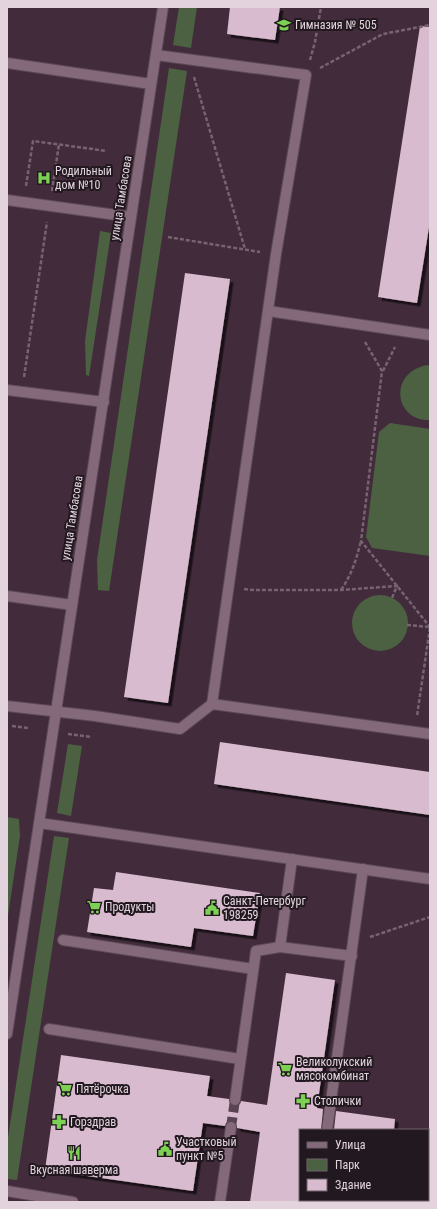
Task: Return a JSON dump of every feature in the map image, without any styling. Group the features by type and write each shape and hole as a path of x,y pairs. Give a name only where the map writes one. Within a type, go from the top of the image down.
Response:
{"street":[{"name":"улица Тамбасова","path":"7,1034 163,7"},
{"path":"156,55 306,75 276,254 212,704"},
{"path":"7,62 152,84"},
{"path":"7,200 131,217"},
{"path":"268,311 430,334"},
{"path":"7,390 104,402"},
{"path":"7,596 72,605"},
{"path":"7,706 180,728 212,704 430,734"},
{"path":"39,823 430,879"},
{"path":"280,947 292,859"},
{"path":"327,1129 363,869"},
{"path":"63,940 253,969"},
{"path":"235,1100 256,951 280,947 352,956"},
{"path":"49,1029 240,1059"},
{"path":"220,1202 231,1127"},
{"path":"7,1192 73,1202"}],"path":[{"path":"315,42 321,7"},
{"path":"306,75 383,34 430,25"},
{"path":"193,72 244,249"},
{"path":"29,170 33,141 107,151"},
{"path":"23,381 59,144"},
{"path":"168,237 276,254"},
{"path":"353,323 382,371"},
{"path":"340,590 350,577 361,541 382,371 404,331"},
{"path":"361,541 430,627 415,732"},
{"path":"229,587 253,590 340,590 397,586"},
{"path":"392,598 397,586"},
{"path":"407,626 430,627"},
{"path":"12,726 28,728"},
{"path":"68,734 92,737"},
{"path":"353,943 430,917"}],"green space":[{"path":"179,7 197,7 191,48 173,45"},
{"path":"169,68 187,71 109,591 98,590 97,560"},
{"path":"100,231 111,233 89,376 86,375 85,341"},
{"path":"427,365 430,366 430,420 418,419 409,413 403,406 400,396 401,386 406,377 414,370"},
{"path":"390,423 430,429 430,556 372,548 366,537 379,432"},
{"path":"380,595 395,600 403,608 408,623 403,638 395,646 380,651 365,646 357,638 352,623 357,608 365,600"},
{"path":"68,744 82,746 71,816 57,813"},
{"path":"7,817 19,819 20,836 7,922"},
{"path":"54,836 69,838 17,1180 7,1179 7,1144"}],"building":[{"path":"230,7 280,7 275,40 227,34"},
{"path":"420,26 430,27 430,221 417,303 378,297"},
{"path":"185,273 230,279 168,703 124,697"},
{"path":"220,742 430,772 430,815 214,784"},
{"path":"116,872 260,893 253,936 194,928 191,947 87,932 94,888 113,890"},
{"path":"286,973 335,980 317,1108 323,1109 321,1129 299,1129 300,1202 250,1202 260,1132 237,1128 235,1122 232,1121 226,1123 225,1126 203,1123 193,1191 45,1170 61,1055 210,1076 207,1096 229,1099 231,1105 234,1106 240,1104 241,1101 267,1105"},
{"path":"336,1111 395,1119 394,1129 334,1129"}],"tunnel":[{"path":"231,1127 235,1100"}],"place":[{"name":"Гимназия № 505","path":"284,25"},
{"name":"Родильный дом №10","path":"44,178"},
{"name":"Продукты","path":"94,907"},
{"name":"Санкт-Петербург 198259","path":"212,908"},
{"name":"Великолукский мясокомбинат","path":"285,1069"},
{"name":"Пятёрочка","path":"65,1089"},
{"name":"Столички","path":"303,1101"},
{"name":"Горздрав","path":"59,1122"},
{"name":"Участковый пункт №5","path":"165,1149"},
{"name":"Вкусная шаверма","path":"74,1153"}]}
